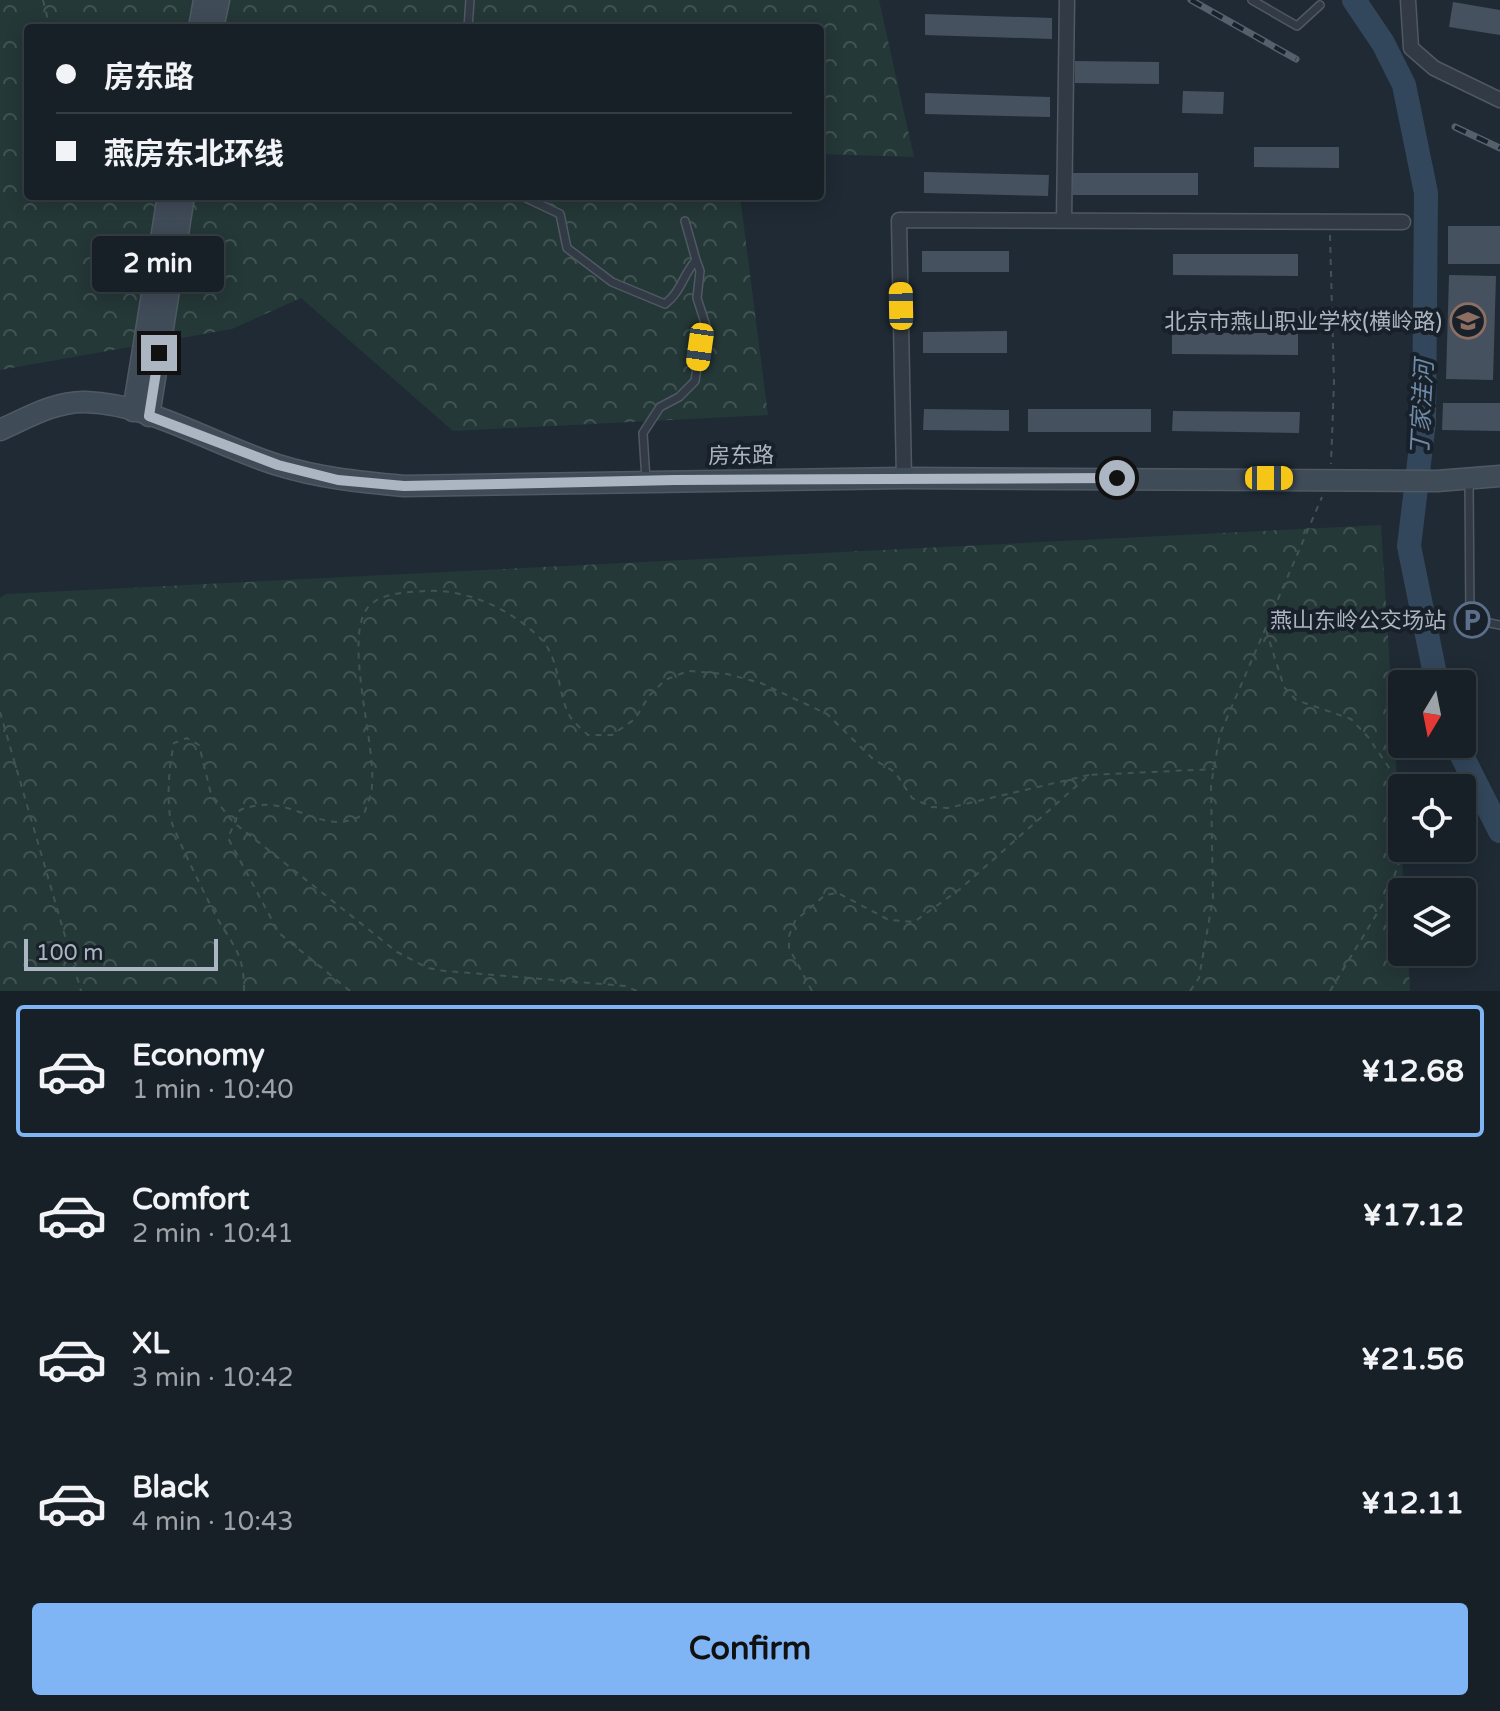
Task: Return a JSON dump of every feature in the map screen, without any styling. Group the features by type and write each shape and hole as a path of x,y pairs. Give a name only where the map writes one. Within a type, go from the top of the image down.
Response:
{"main road":[{"path":"200,24 204,0"},
{"path":"214,24 219,0"},
{"path":"141,413 168,200"},
{"path":"141,413 183,200"},
{"name":"房东路","path":"0,430 48,409 71,403 105,404 141,413 278,465 338,480 404,486 904,478 1437,481 1500,476"}],"street":[{"path":"1064,220 1067,0"},
{"path":"1408,0 1411,48 1434,68 1500,100"},
{"path":"904,478 899,220 1403,222"}],"lane":[{"path":"468,24 470,0"},
{"path":"1252,0 1297,26 1320,5"},
{"path":"530,200 560,214 567,248 612,282 649,300 665,304 678,295 682,275 696,260"},
{"path":"646,480 643,433 660,407 679,397 695,381 700,347 707,329 697,298 700,271 685,221"},
{"path":"1469,479 1470,619 1500,625"}],"path":[{"path":"43,0 49,24"},
{"path":"1190,991 1199,978 1213,898 1211,785 1220,734 1330,478 1334,382 1330,221"},
{"path":"350,991 279,933 228,838 240,810 259,802 282,805 331,823 349,824 364,814 372,786 358,648 359,623 370,605 397,593 443,590 486,601 526,625 545,642 563,686 570,717 588,735 612,735 635,719 649,696 665,680 688,671 727,674 761,683 827,714 873,759 895,772 912,798 931,807 948,808 1089,775 1214,769"},
{"path":"1266,630 1284,687 1296,700 1351,719 1368,737 1393,774"},
{"path":"0,712 81,991"},
{"path":"244,991 244,970 238,946 220,922 170,821 170,764 174,743 187,738 199,745 211,794 233,822 397,952 428,968 563,983 625,986 637,991"},
{"path":"812,991 789,948 795,921 811,904 825,895 838,893 889,920 914,922 960,889 1089,775"},
{"path":"1330,991 1387,897 1399,862"}],"green space":[{"path":"0,0 879,0 914,157 824,154 824,24 24,24 24,200 741,200 768,415 453,431 301,298 232,329 0,370"},
{"path":"1381,525 1390,670 1388,758 1396,758 1397,774 1388,774 1388,862 1402,862 1403,878 1388,878 1388,966 1409,966 1410,991 0,991 0,598 6,594"}],"building":[{"path":"1453,2 1500,10 1500,35 1449,27"},
{"path":"925,14 1052,18 1052,39 925,35"},
{"path":"1075,61 1159,62 1159,84 1075,83"},
{"path":"1183,91 1224,92 1223,114 1182,113"},
{"path":"925,93 1050,97 1050,117 925,114"},
{"path":"1254,147 1339,147 1339,168 1254,167"},
{"path":"924,172 1049,175 1048,196 924,193"},
{"path":"1073,173 1198,173 1198,195 1073,195"},
{"path":"1448,226 1500,226 1500,264 1448,264"},
{"path":"922,251 1009,251 1009,272 922,272"},
{"path":"1173,254 1298,254 1298,276 1173,275"},
{"path":"1449,275 1496,276 1493,380 1446,379"},
{"path":"1007,331 1007,353 923,353 923,332"},
{"path":"1172,333 1298,333 1298,355 1172,354"},
{"path":"1443,403 1500,403 1500,431 1442,430"},
{"path":"924,409 1009,410 1009,431 923,430"},
{"path":"1028,409 1151,409 1151,432 1028,432"},
{"path":"1173,411 1300,412 1299,433 1172,431"}],"waterway":[{"name":"丁家洼河","path":"1354,0 1383,43 1404,85 1426,193 1424,422 1409,546 1434,670"},
{"name":"丁家洼河","path":"1463,758 1500,831"}],"railway":[{"path":"1191,0 1296,59"},
{"path":"1455,127 1500,148"}],"place":[{"name":"北京市燕山职业学校(横岭路)","path":"1468,321"},
{"name":"燕山东岭公交场站","path":"1472,620"}],"route":[{"path":"159,353 149,416 278,465 338,480 404,486 675,480 1117,478"}]}
